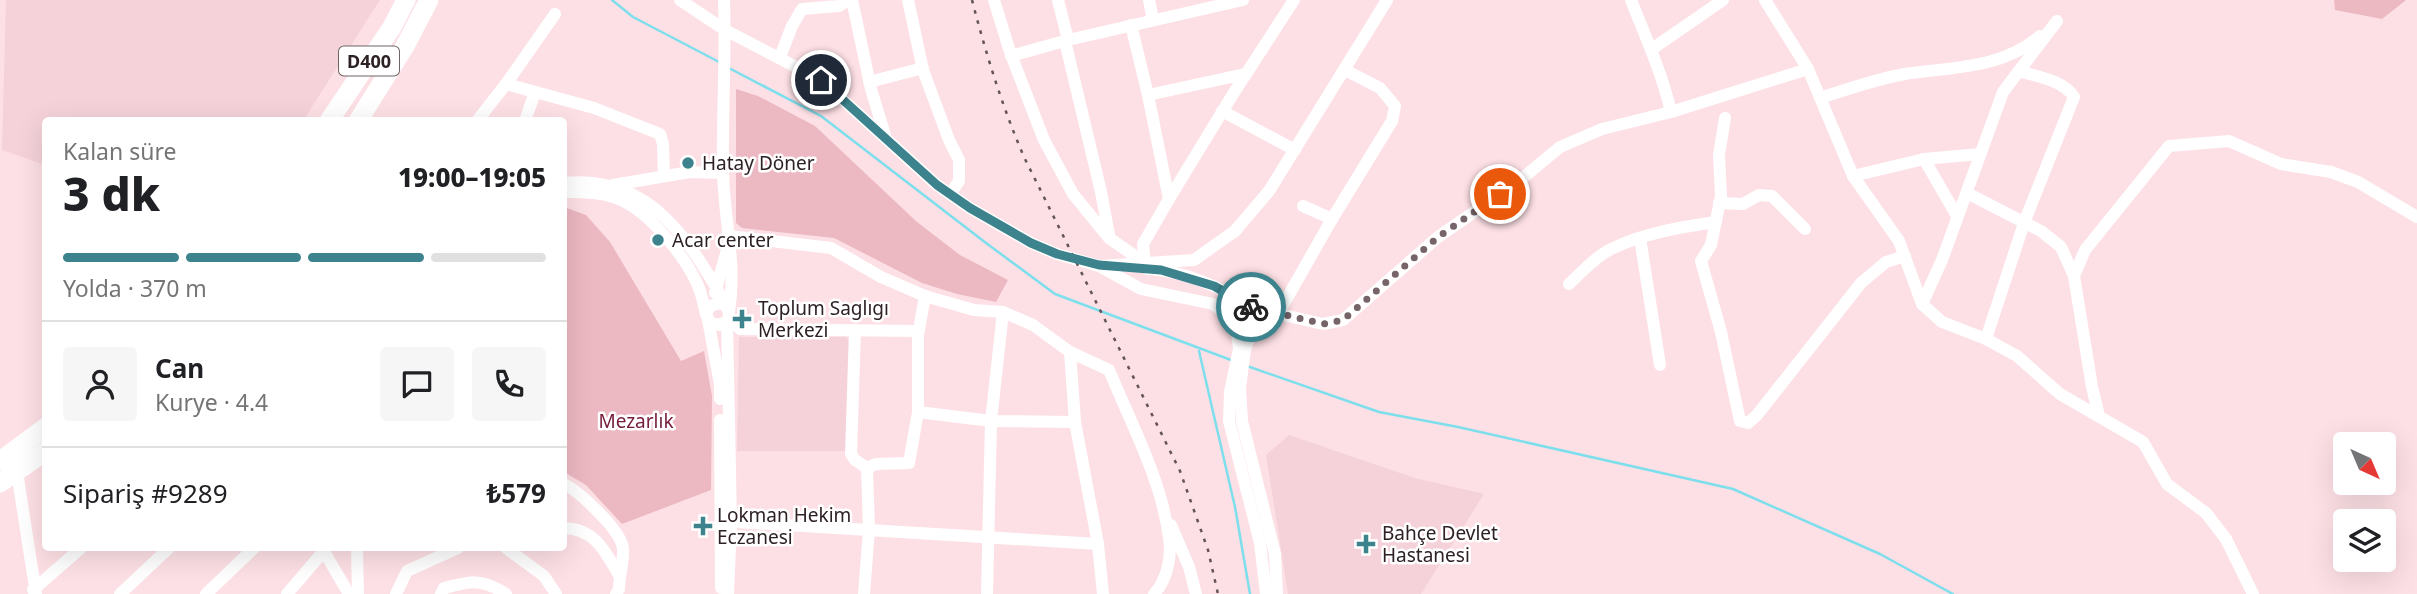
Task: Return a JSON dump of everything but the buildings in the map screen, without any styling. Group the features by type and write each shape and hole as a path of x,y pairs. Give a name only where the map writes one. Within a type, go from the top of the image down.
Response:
{"highway":[{"name":"D400","path":"331,117 392,27 406,0"},
{"name":"D400","path":"361,117 405,46 429,0"},
{"path":"0,483 8,467 42,431"},
{"path":"8,467 42,453"}],"street":[{"path":"680,0 725,35 780,57 821,80 950,194 1031,243 1057,254 1099,265 1161,270 1214,286 1253,308 1324,324 1343,320 1438,237 1519,181 1560,147 1602,129 1671,112 1808,69"},
{"path":"721,594 726,521 728,315 733,259 723,173 724,0"},
{"path":"780,57 799,5 839,6 850,0 869,82 886,138"},
{"path":"908,0 923,68 945,131 959,160 959,181 950,194"},
{"path":"994,0 1011,56 1044,140 1073,194 1109,238 1145,264"},
{"path":"1058,0 1109,238"},
{"path":"1149,0 1153,20"},
{"path":"1011,56 1066,40 1243,0"},
{"path":"1145,264 1143,244 1222,111 1294,0"},
{"path":"1099,265 1194,260 1235,231 1269,191 1387,0"},
{"path":"1631,0 1652,48 1671,112"},
{"path":"1652,48 1723,0"},
{"path":"1765,0 1808,69 1853,176 1899,241 1922,304 1942,322 1986,339 2017,356 2060,394 2143,442 2167,484 2206,513 2226,539 2253,594"},
{"path":"480,117 555,14"},
{"path":"1821,98 1861,84 1904,74 1973,66 2007,57 2031,44 2057,21 2003,92 1922,304"},
{"path":"1131,25 1169,199"},
{"path":"869,82 923,68"},
{"path":"1278,314 1392,121 1395,106 1380,88 1345,70"},
{"path":"1986,339 2024,223 2074,97 2069,89 2051,80 2019,71"},
{"path":"1148,95 1245,74"},
{"path":"506,84 594,108 660,134 664,176"},
{"path":"526,117 535,92"},
{"path":"1222,111 1295,149"},
{"path":"1725,118 1720,155 1721,196 1711,245 1701,261 1739,416 1744,423 1757,415 1861,283 1886,262 1905,256"},
{"path":"2074,276 2085,250 2169,146 2229,141 2281,164 2331,172 2358,182 2417,217"},
{"path":"1853,176 1924,159 1980,155"},
{"path":"1924,159 1957,216"},
{"path":"567,183 611,185 690,172 723,173"},
{"path":"611,185 638,196 672,224 702,264 728,315"},
{"path":"567,192 594,193 626,202 649,219 682,259 698,287 708,313 720,384 729,594"},
{"path":"1966,193 2041,231 2061,247 2074,276 2099,416"},
{"path":"1719,203 1743,204 1759,195 1772,197 1804,229"},
{"path":"1303,206 1332,219"},
{"path":"1569,284 1595,259 1611,249 1675,228 1716,222"},
{"path":"708,313 724,267 729,236"},
{"path":"729,236 831,248 881,277 925,296 974,310 1003,312 1033,325 1070,352 1109,370 1154,480 1169,539 1169,562 1160,588 1154,594"},
{"path":"1640,238 1660,365"},
{"path":"1099,265 1141,289 1213,304 1224,310 1231,319 1242,350"},
{"path":"867,468 876,464 909,463 918,412 919,331 925,296"},
{"path":"708,313 718,302 740,329 919,331"},
{"path":"1253,308 1256,317 1242,350 1229,421 1260,543 1266,594"},
{"path":"987,594 991,421 1003,312"},
{"path":"708,313 716,325 728,315"},
{"path":"855,330 851,454 867,468"},
{"path":"1070,352 1075,422 1098,544 1103,594"},
{"path":"1236,385 1242,421 1275,554 1277,594"},
{"path":"918,412 991,421 1075,422"},
{"path":"8,467 34,592"},
{"path":"864,594 869,530 867,468"},
{"path":"567,486 608,523 624,547 619,589 616,594"},
{"path":"1160,504 1189,567 1196,594"},
{"path":"726,521 1098,544"},
{"path":"567,528 580,528 603,547 619,575"},
{"path":"34,592 78,551"},
{"path":"120,594 165,551"},
{"path":"206,594 251,551"},
{"path":"288,594 322,551"},
{"path":"324,551 349,594"},
{"path":"357,551 358,594"},
{"path":"396,594 407,571 450,551"},
{"path":"510,551 544,576 556,594"},
{"path":"441,594 444,588 473,581 496,587 506,594"}],"shaded area":[{"path":"6,0 380,0 306,117 42,117 42,164 2,150"},
{"path":"739,337 846,337 851,343 848,451 737,451"},
{"name":"Bahçe Devlet Hastanesi","path":"1289,435 1415,478 1484,494 1421,594 1288,594 1266,455"}],"green space":[{"path":"2334,0 2406,0 2382,19 2335,10"},
{"path":"736,89 758,96 815,126 917,222 960,255 1008,280 996,302 922,283 834,238 742,228 736,223"},
{"name":"Mezarlık","path":"567,208 586,215 610,242 681,361 704,351 712,396 711,490 622,524 586,485 567,474"}],"waterway":[{"path":"612,0 633,17 721,63"},
{"path":"727,67 821,116 1055,294 1231,360"},
{"path":"1199,351 1235,507 1250,594"},
{"path":"1247,366 1379,412 1458,427 1733,489 1880,554 1953,594"}],"railway":[{"path":"972,0 995,80 1016,138 1180,471 1208,550 1218,594"}],"way so far":[{"path":"1251,307 1324,324 1343,320 1438,237 1500,194"}],"place":[{"name":"Hatay Döner","path":"688,163"},
{"name":"Acar center","path":"658,240"},
{"name":"Toplum Saglıgı Merkezi","path":"742,319"},
{"name":"Lokman Hekim Eczanesi","path":"703,526"},
{"name":"Bahçe Devlet Hastanesi","path":"1366,544"}],"route":[{"path":"821,80 937,185 970,208 1031,243 1057,254 1099,265 1161,270 1214,286 1251,307"}]}
